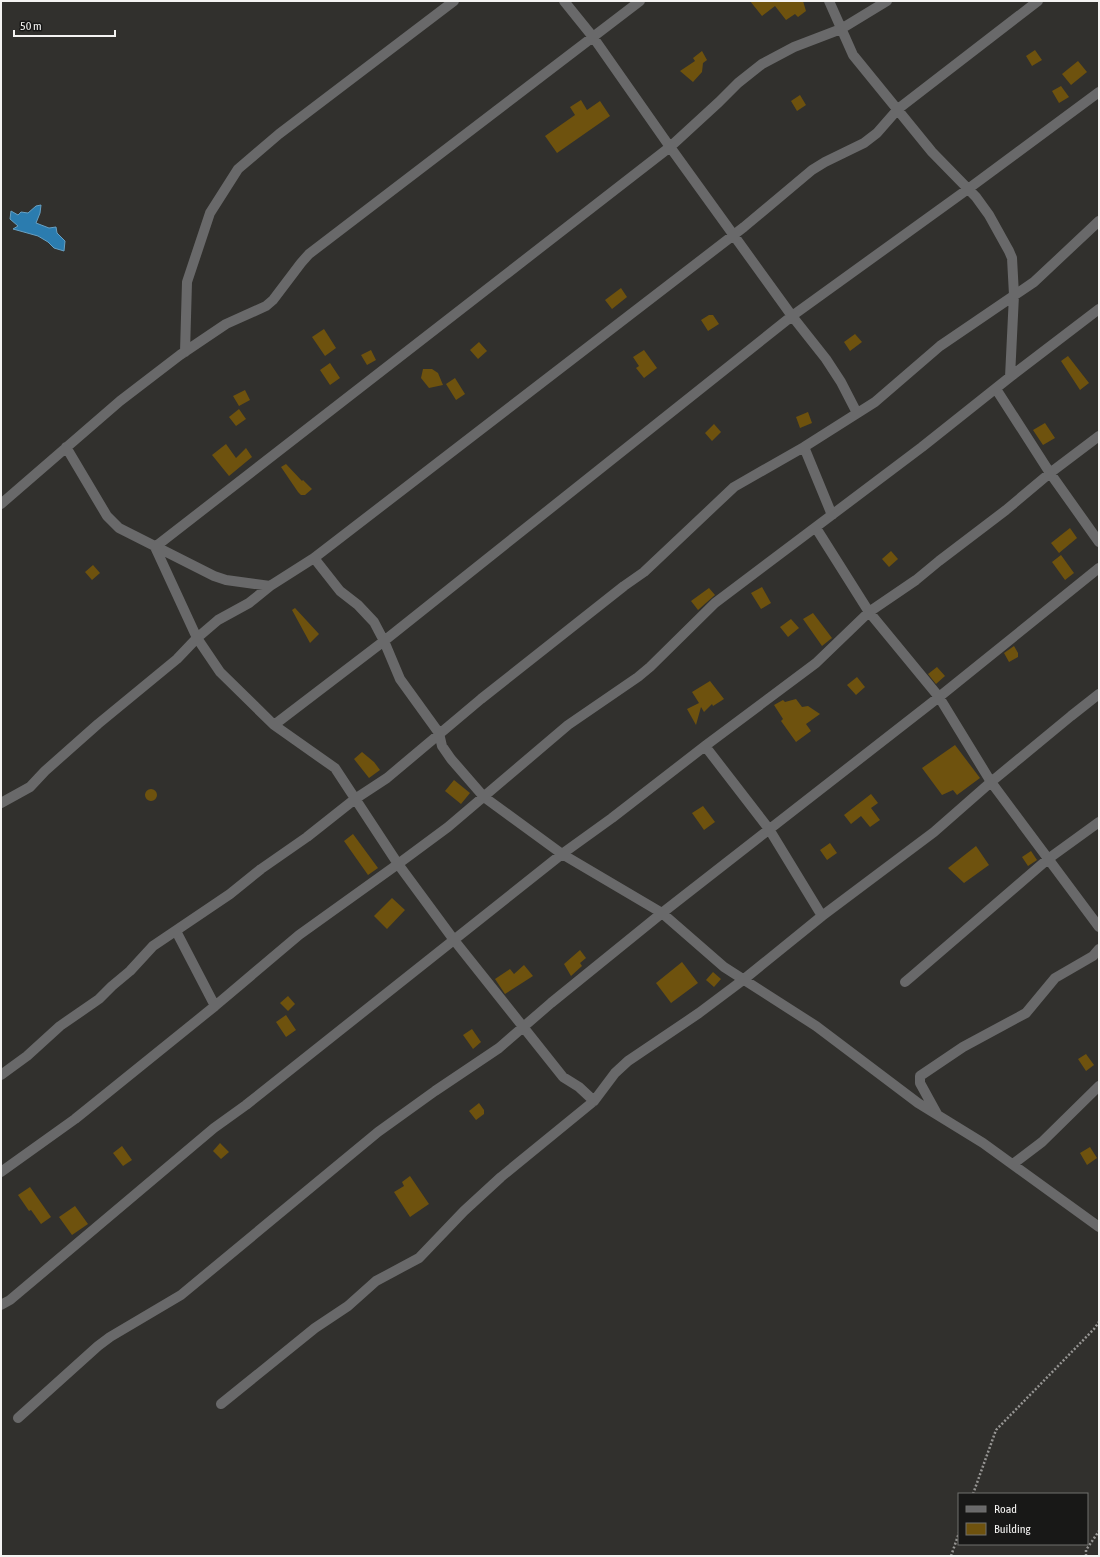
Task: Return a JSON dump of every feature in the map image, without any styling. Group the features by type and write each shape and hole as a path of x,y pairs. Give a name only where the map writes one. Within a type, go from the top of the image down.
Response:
{"street":[{"path":"185,352 187,282 210,213 238,169 280,134 454,1"},
{"path":"564,1 593,37 670,147 841,382 857,413"},
{"path":"1,504 66,446 120,401 185,352 226,324 266,306 273,300 309,254 640,1"},
{"path":"829,1 853,55 932,152 976,197 989,215 1009,250 1012,258 1014,295 1010,377"},
{"path":"155,547 670,147 738,83 762,64 794,47 841,29 887,1"},
{"path":"1,803 30,787 45,771 98,724 177,658 218,620 252,601 270,586 314,558 761,214 812,170 864,143 877,133 898,109 1038,1"},
{"path":"274,725 384,641 792,316 1099,92"},
{"path":"1,1076 27,1056 60,1026 99,999 130,971 153,946 230,894 261,869 307,837 355,799 387,778 439,733 624,586 644,572 730,491 804,447 875,402 940,346 1039,278 1099,221"},
{"path":"1,1172 75,1119 215,1006 299,935 448,827 568,725 650,668 715,602 816,528 1099,309"},
{"path":"996,389 1050,473 1099,542"},
{"path":"1,1305 10,1300 214,1128 246,1106 562,854 612,818 816,663 869,612 925,574 939,560 1006,510 1050,473 1099,436"},
{"path":"66,446 107,516 119,528 178,557 205,573 226,580 270,586"},
{"path":"804,447 832,515"},
{"path":"816,528 869,612 939,697 991,782 1099,927"},
{"path":"155,547 197,638 220,672 274,725 335,768 398,864 454,940 563,1077 579,1087 594,1101"},
{"path":"314,558 340,591 358,605 374,622 384,641 400,679 439,733 442,746 451,759 484,797 562,854 662,913 724,967 816,1026 918,1103 983,1143 1099,1227"},
{"path":"18,1418 98,1346 110,1337 181,1295 378,1132 499,1048 662,913 939,697 1099,568"},
{"path":"221,1404 314,1328 348,1306 376,1281 419,1258 464,1211 501,1177 594,1101 615,1073 628,1061 699,1013 743,980 822,916 934,832 991,782 1099,694"},
{"path":"705,746 770,829 822,916"},
{"path":"904,982 911,978 1048,859 1099,822"},
{"path":"176,931 215,1006"},
{"path":"938,1116 920,1083 920,1076 963,1047 1026,1013 1055,978 1093,956 1099,949"},
{"path":"1013,1164 1042,1142 1099,1086"}],"path":[{"path":"973,1493 996,1430 1094,1329 1099,1322"},
{"path":"1086,1556 1086,1550 1099,1531"},
{"path":"951,1556 958,1536"}],"water":[{"path":"41,205 36,223 49,228 56,227 57,233 65,241 64,251 54,248 38,236 13,229 18,226 10,219 11,211 18,215 21,212 28,213 36,206"}],"building":[{"path":"750,1 803,1 806,11 798,17 795,14 786,20 775,6 762,16"},
{"path":"1035,50 1042,60 1032,66 1026,56"},
{"path":"702,51 707,60 703,63 702,72 693,82 680,71 695,61 693,58"},
{"path":"1078,61 1087,72 1071,85 1062,74"},
{"path":"1061,86 1069,97 1059,103 1052,91"},
{"path":"800,95 806,105 797,111 791,101"},
{"path":"581,100 587,110 600,101 610,116 557,153 545,136 575,115 570,107"},
{"path":"621,288 627,297 612,309 605,300"},
{"path":"709,315 713,315 719,324 708,331 701,320"},
{"path":"324,329 336,348 325,356 312,337"},
{"path":"855,334 862,342 850,351 844,342"},
{"path":"479,342 487,351 478,359 470,350"},
{"path":"371,350 376,360 367,365 361,355"},
{"path":"644,350 657,368 644,378 636,368 639,366 633,357"},
{"path":"1068,356 1089,383 1080,390 1061,361"},
{"path":"330,363 340,378 330,385 320,370"},
{"path":"423,369 432,369 438,373 443,385 429,388 421,378"},
{"path":"455,378 465,394 456,400 446,384"},
{"path":"245,390 250,400 239,406 233,396"},
{"path":"239,409 246,419 236,426 229,417"},
{"path":"808,412 812,423 800,428 796,417"},
{"path":"1045,423 1055,438 1043,445 1033,430"},
{"path":"714,424 721,432 712,441 705,433"},
{"path":"226,444 236,458 246,448 252,457 229,476 212,455"},
{"path":"286,464 312,489 305,495 301,495 298,492 281,467"},
{"path":"1070,528 1077,538 1059,553 1051,543"},
{"path":"891,551 898,559 889,567 882,559"},
{"path":"1061,555 1074,573 1065,580 1052,562"},
{"path":"93,565 100,573 92,580 85,572"},
{"path":"762,587 771,603 761,609 751,593"},
{"path":"709,588 715,595 698,610 691,601"},
{"path":"295,608 319,634 310,643 292,610"},
{"path":"813,613 832,638 822,646 803,619"},
{"path":"791,619 799,628 788,637 780,627"},
{"path":"1014,646 1018,653 1018,657 1009,662 1004,653"},
{"path":"937,667 945,676 936,684 928,674"},
{"path":"857,677 865,687 856,695 847,685"},
{"path":"710,681 724,699 713,706 712,704 704,712 701,707 696,725 687,709 699,703 692,692"},
{"path":"796,699 802,707 808,706 820,714 806,724 811,731 796,742 781,721 783,719 774,705 783,700 785,702"},
{"path":"955,745 980,778 957,795 953,790 942,795 922,768"},
{"path":"362,752 374,762 380,770 369,778 354,759"},
{"path":"454,780 470,793 461,804 445,791"},
{"path":"151,789 155,791 157,795 155,799 151,801 147,799 145,795 147,791"},
{"path":"871,794 878,803 871,808 880,820 870,827 861,816 851,824 844,815"},
{"path":"703,806 715,822 704,830 692,813"},
{"path":"353,834 378,868 368,875 344,841"},
{"path":"830,843 837,853 827,860 820,850"},
{"path":"976,846 989,865 964,883 948,868"},
{"path":"1031,851 1037,860 1028,866 1022,857"},
{"path":"392,898 405,910 387,929 374,916"},
{"path":"580,950 586,958 580,963 582,966 571,976 564,964"},
{"path":"682,962 698,983 671,1003 656,983"},
{"path":"524,965 533,976 505,994 495,979 510,969 514,974"},
{"path":"713,972 721,979 714,987 706,980"},
{"path":"288,996 295,1004 288,1011 280,1003"},
{"path":"286,1015 296,1030 286,1037 276,1022"},
{"path":"472,1029 481,1042 473,1049 463,1035"},
{"path":"1086,1054 1094,1065 1086,1071 1078,1059"},
{"path":"479,1103 484,1110 484,1114 476,1120 469,1111"},
{"path":"220,1143 229,1152 221,1159 213,1151"},
{"path":"122,1146 132,1160 123,1166 113,1153"},
{"path":"1090,1147 1097,1158 1087,1165 1080,1153"},
{"path":"410,1176 429,1204 410,1217 394,1192 404,1186 402,1182"},
{"path":"30,1187 51,1217 41,1224 31,1210 29,1211 18,1195"},
{"path":"75,1206 88,1224 72,1235 59,1217"}]}
